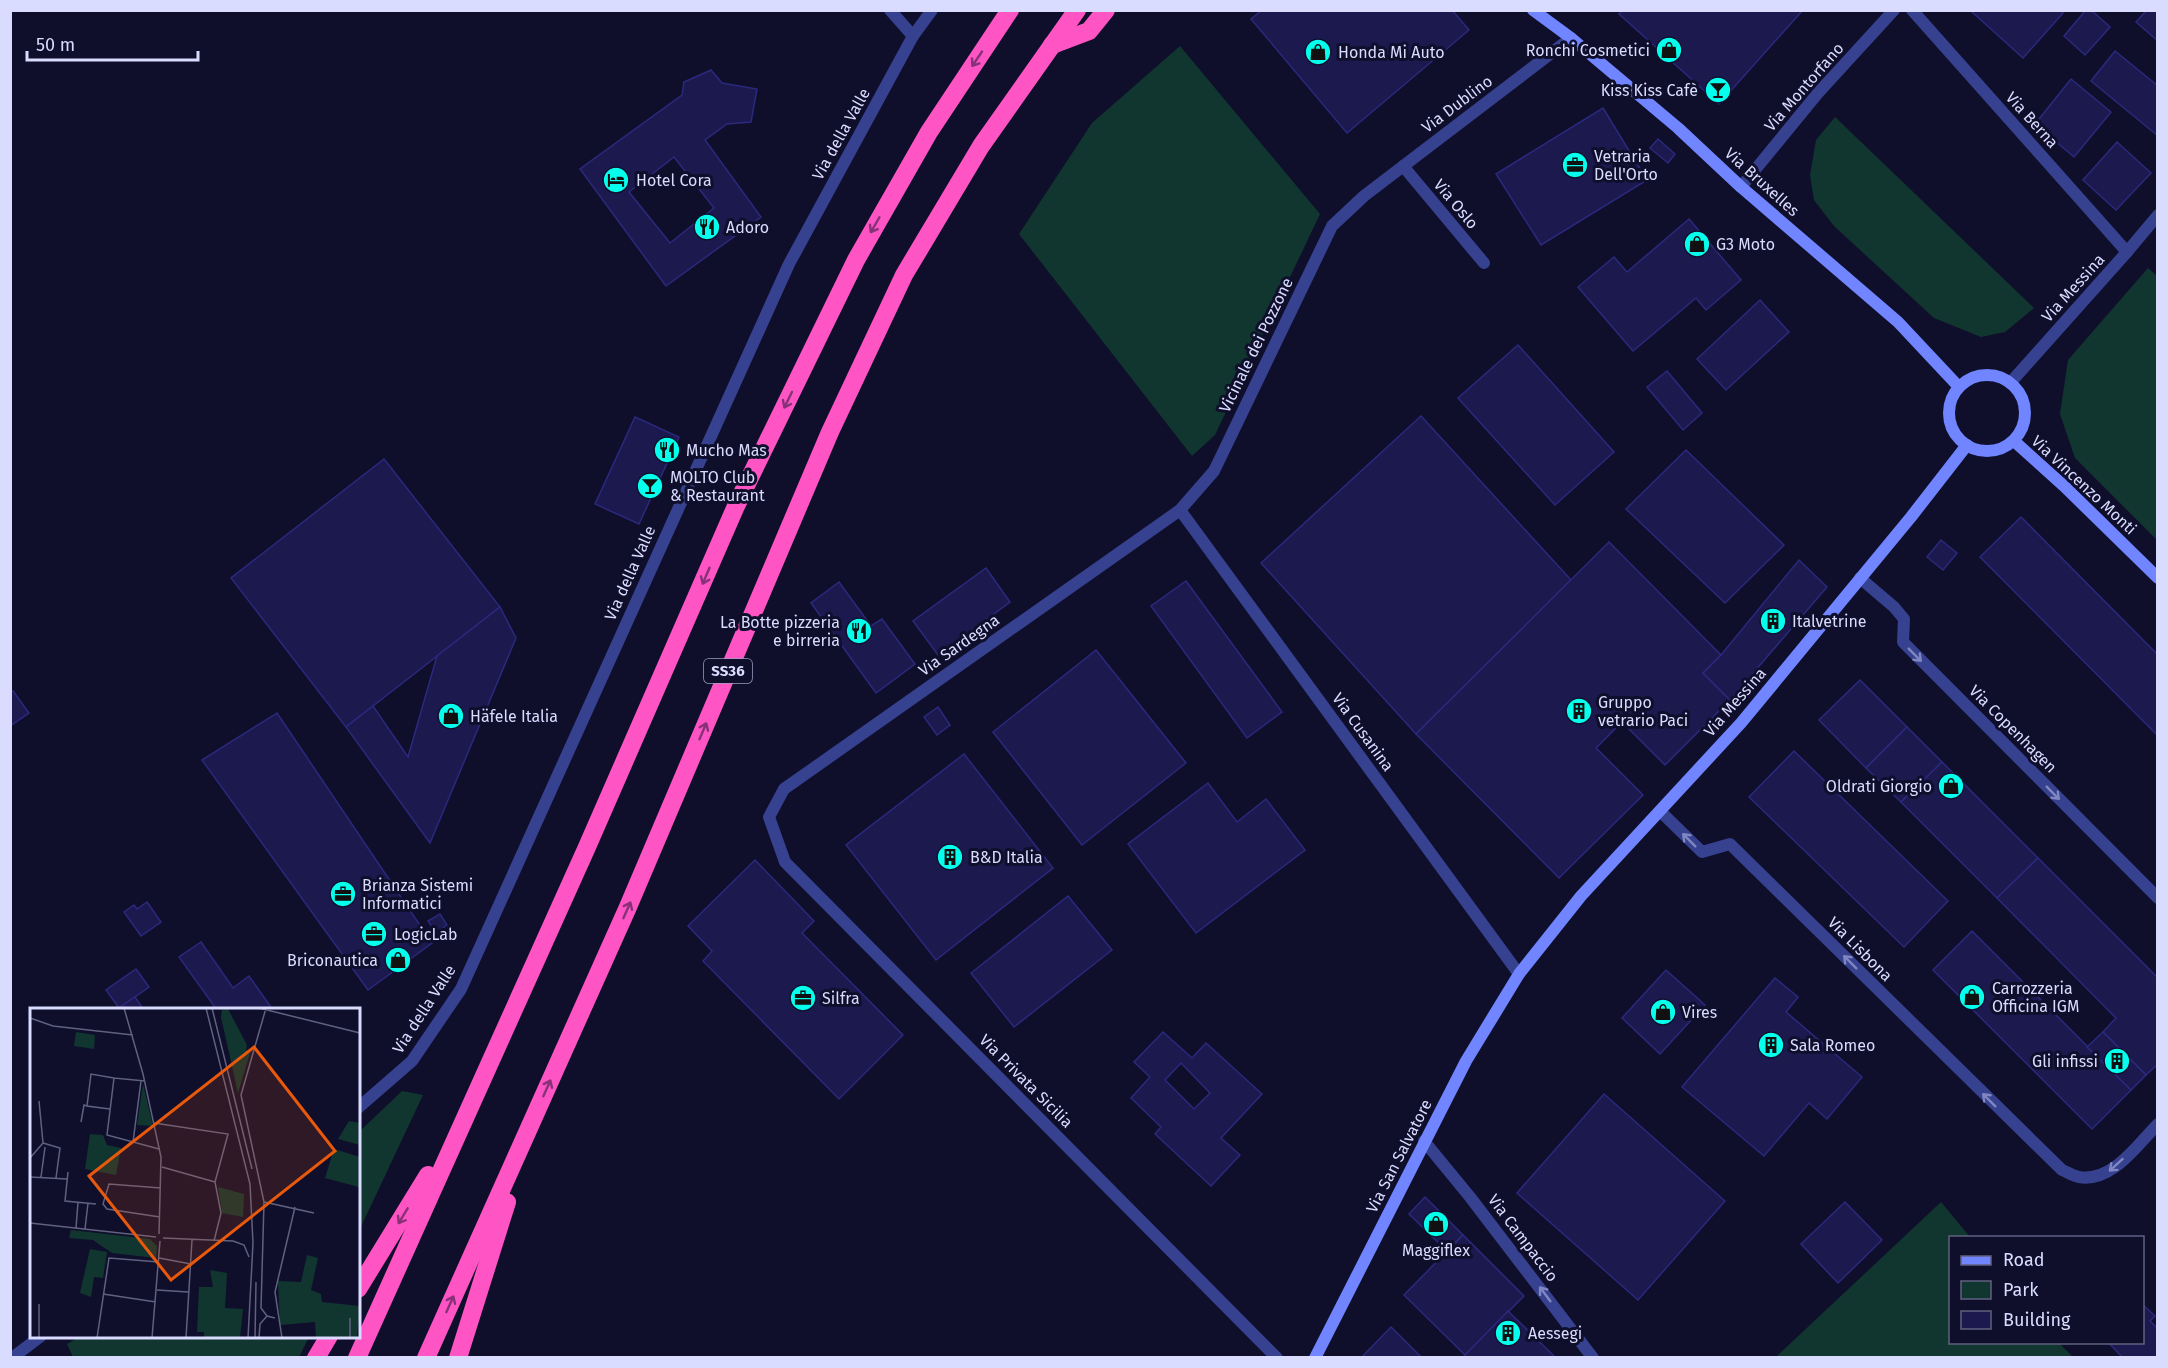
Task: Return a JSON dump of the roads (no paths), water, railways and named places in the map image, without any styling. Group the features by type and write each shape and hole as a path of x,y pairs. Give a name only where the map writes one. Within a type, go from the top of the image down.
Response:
{"highway":[{"path":"357,1358 611,793 736,506 856,260 929,132 1010,10"},
{"name":"SS36","path":"426,1358 628,907 830,432 903,275 981,146 1077,10"},
{"path":"1052,45 1089,31 1106,10"},
{"path":"360,1286 466,1113"},
{"path":"458,1358 532,1121"},
{"path":"316,1358 328,1338"}],"street":[{"path":"890,10 914,36"},
{"name":"Via della Valle","path":"360,1106 412,1061 461,989 789,264 914,36 932,10"},
{"name":"Via Bruxelles","path":"1533,10 1571,38 1678,128 1741,187 1898,322 1959,387"},
{"name":"Via Montorfano","path":"1741,187 1818,93 1894,10"},
{"name":"Via Berna","path":"1912,10 2127,252"},
{"name":"Via Dublino","path":"1364,196 1571,38"},
{"name":"Via Oslo","path":"1403,166 1484,262"},
{"name":"Vicinale dei Pozzone","path":"1180,510 1214,471 1332,226 1364,196"},
{"name":"Via Messina","path":"2011,382 2157,216"},
{"path":"1990,374 2011,382 2020,392 2025,405 2026,418 2022,431 2014,441 2003,448 1991,451 1978,450 1958,438 1949,418 1953,396 1959,387 1968,380 1990,374"},
{"name":"Via Vincenzo Monti","path":"2014,441 2064,486 2157,578"},
{"name":"Via Messina","path":"1519,974 1564,916 1741,723 1967,445"},
{"name":"Via Sardegna","path":"770,817 784,789 1180,510"},
{"name":"Via Cusanina","path":"1180,510 1519,974"},
{"name":"Via Copenhagen","path":"1860,578 1894,607 1904,619 1903,642 2157,898"},
{"name":"Via Lisbona","path":"1660,811 1702,852 1730,844 2062,1170 2080,1177 2111,1172 2157,1124"},
{"name":"Via Privata Sicilia","path":"770,817 785,862 1277,1358"},
{"name":"Via San Salvatore","path":"1315,1358 1471,1052 1519,974"},
{"name":"Via Campaccio","path":"1424,1141 1470,1197 1593,1358"},
{"path":"12,1358 38,1338"}],"place":[{"name":"Ronchi Cosmetici","path":"1669,50"},
{"name":"Honda Mi Auto","path":"1318,52"},
{"name":"Kiss Kiss Cafè","path":"1718,90"},
{"name":"Vetraria Dell'Orto","path":"1575,165"},
{"name":"Hotel Cora","path":"616,180"},
{"name":"Adoro","path":"707,227"},
{"name":"G3 Moto","path":"1697,244"},
{"name":"Mucho Mas","path":"667,450"},
{"name":"MOLTO Club & Restaurant","path":"650,486"},
{"name":"Italvetrine","path":"1773,621"},
{"name":"La Botte pizzeria e birreria","path":"859,631"},
{"name":"Gruppo vetrario Paci","path":"1579,711"},
{"name":"Häfele Italia","path":"451,716"},
{"name":"Oldrati Giorgio","path":"1951,786"},
{"name":"B&D Italia","path":"950,857"},
{"name":"Brianza Sistemi Informatici","path":"343,894"},
{"name":"LogicLab","path":"374,934"},
{"name":"Briconautica","path":"398,960"},
{"name":"Carrozzeria Officina IGM","path":"1972,997"},
{"name":"Silfra","path":"803,998"},
{"name":"Vires","path":"1663,1012"},
{"name":"Sala Romeo","path":"1771,1045"},
{"name":"Gli infissi","path":"2117,1061"},
{"name":"Maggiflex","path":"1436,1224"},
{"name":"Aessegi","path":"1508,1333"}]}
